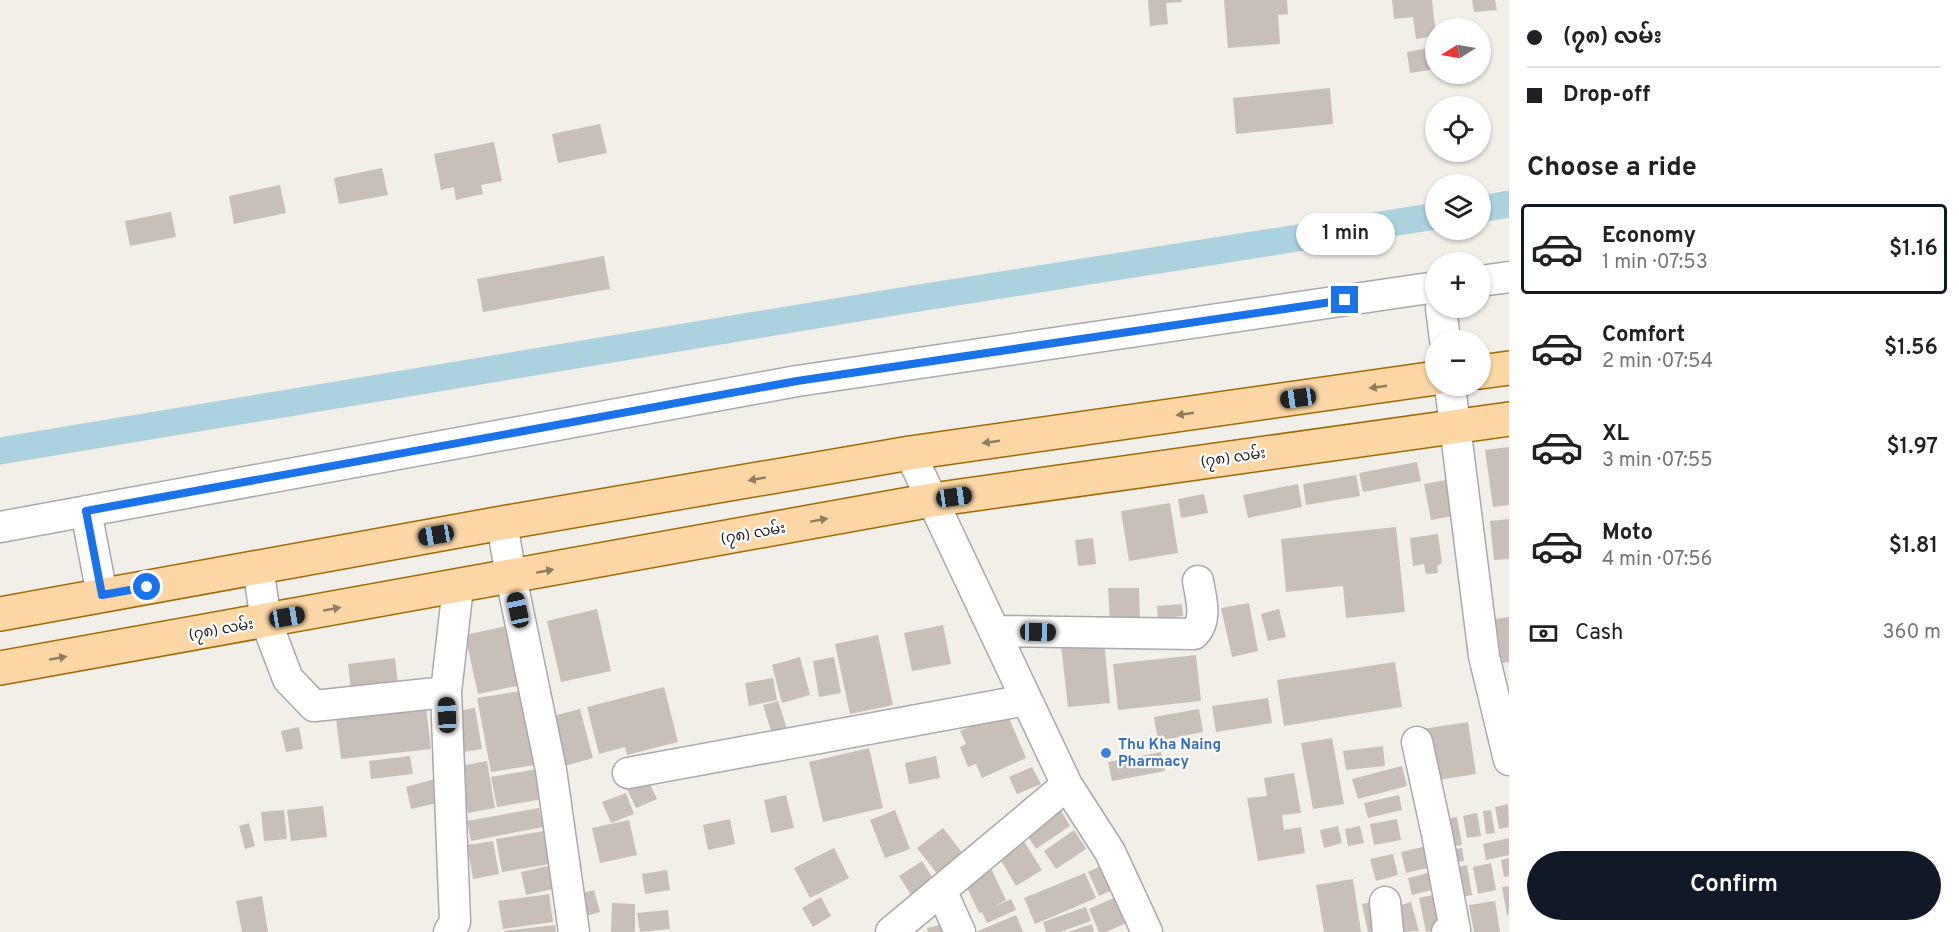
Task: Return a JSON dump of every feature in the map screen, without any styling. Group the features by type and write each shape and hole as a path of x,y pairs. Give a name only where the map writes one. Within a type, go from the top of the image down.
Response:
{"main road":[{"path":"1491,370 1509,368"},
{"path":"0,614 502,523 910,453 1425,380"},
{"name":"(၇၈) လမ်း","path":"0,668 932,500 1509,418"}],"street":[{"path":"1491,279 1509,277"},
{"path":"0,527 797,381 1425,289"},
{"path":"1451,396 1484,656 1509,760"},
{"path":"910,453 1067,785 1110,852 1147,932"},
{"path":"86,511 102,595"},
{"path":"502,523 551,770 574,932"},
{"path":"258,567 266,621 288,679 314,706 446,692"},
{"path":"994,631 1194,634 1200,627 1203,614 1198,581"},
{"path":"449,932 455,922 446,692 458,587"},
{"path":"628,773 1026,700"},
{"path":"1417,742 1455,930 1447,932"},
{"path":"891,932 1067,785"},
{"path":"941,890 960,932"},
{"path":"1385,902 1388,932"}],"building":[{"path":"1148,0 1182,0 1182,2 1166,3 1168,24 1150,26"},
{"path":"1224,0 1287,0 1288,14 1278,15 1280,44 1228,48"},
{"path":"1392,0 1432,0 1434,18 1425,18 1425,38 1416,39 1413,17 1394,19"},
{"path":"1472,0 1495,0 1497,10 1474,12"},
{"path":"1425,49 1425,71 1410,73 1407,52"},
{"path":"1330,88 1333,124 1236,134 1233,98"},
{"path":"600,124 607,153 558,163 552,134"},
{"path":"494,142 502,181 481,185 483,194 456,200 454,187 441,190 434,154"},
{"path":"382,168 388,195 339,204 334,178"},
{"path":"280,185 286,213 234,224 229,196"},
{"path":"171,212 176,237 130,246 125,221"},
{"path":"604,256 610,289 483,312 477,279"},
{"path":"1509,447 1509,505 1493,507 1485,450"},
{"path":"1417,462 1421,481 1363,492 1359,473"},
{"path":"1356,475 1360,496 1306,505 1303,484"},
{"path":"1446,480 1453,516 1431,520 1424,484"},
{"path":"1298,484 1302,507 1248,518 1243,495"},
{"path":"1204,494 1208,513 1181,518 1178,499"},
{"path":"1170,503 1178,553 1129,561 1121,511"},
{"path":"1509,519 1509,559 1494,560 1490,521"},
{"path":"1396,527 1405,612 1346,618 1343,586 1286,592 1281,539"},
{"path":"1438,534 1442,563 1437,566 1438,573 1426,574 1424,564 1413,566 1410,538"},
{"path":"1093,538 1096,564 1078,566 1075,540"},
{"path":"1108,588 1139,588 1140,620 1110,621"},
{"path":"1249,603 1258,651 1232,657 1221,608"},
{"path":"1182,604 1183,616 1158,619 1157,606"},
{"path":"597,609 611,671 561,682 547,621"},
{"path":"1279,609 1286,637 1268,641 1261,614"},
{"path":"1509,617 1509,662 1502,663 1495,619"},
{"path":"943,625 951,664 912,671 904,633"},
{"path":"507,626 521,685 478,694 465,635"},
{"path":"878,635 893,705 850,714 835,644"},
{"path":"1104,640 1110,703 1068,707 1061,645"},
{"path":"1196,655 1201,701 1118,710 1113,664"},
{"path":"800,657 810,695 782,703 772,665"},
{"path":"834,657 841,693 819,697 813,661"},
{"path":"395,658 398,685 351,691 348,664"},
{"path":"1395,662 1402,707 1284,726 1277,680"},
{"path":"773,678 777,700 749,706 745,683"},
{"path":"664,687 678,742 627,755 625,747 599,754 587,707"},
{"path":"521,691 535,765 491,772 477,698"},
{"path":"1268,698 1272,723 1216,732 1212,706"},
{"path":"425,699 431,749 341,759 335,709"},
{"path":"778,701 788,732 773,737 763,705"},
{"path":"475,708 482,749 458,753 451,712"},
{"path":"580,709 593,758 561,767 549,717"},
{"path":"1199,709 1203,732 1158,741 1154,717"},
{"path":"1006,711 1026,758 982,778 976,764 968,767 960,747 966,744 960,731"},
{"path":"1468,722 1476,774 1432,781 1423,729"},
{"path":"299,727 303,749 286,752 281,731"},
{"path":"1332,738 1344,804 1313,809 1301,743"},
{"path":"1383,746 1385,766 1346,770 1343,751"},
{"path":"869,748 883,808 823,822 809,762"},
{"path":"1161,752 1165,771 1112,781 1108,762"},
{"path":"410,756 413,774 371,779 369,761"},
{"path":"936,756 940,778 909,784 905,763"},
{"path":"487,761 495,808 468,813 460,766"},
{"path":"1402,766 1407,786 1358,799 1352,779"},
{"path":"1032,767 1041,784 1017,794 1009,777"},
{"path":"538,769 543,799 497,807 491,777"},
{"path":"1294,773 1301,813 1282,815 1284,830 1301,827 1305,853 1258,861 1247,798 1267,796 1264,778"},
{"path":"647,778 657,799 636,808 626,787"},
{"path":"435,779 441,802 411,809 406,787"},
{"path":"626,793 634,814 611,823 602,802"},
{"path":"786,795 794,828 771,833 764,800"},
{"path":"1399,795 1402,810 1368,818 1364,803"},
{"path":"1057,804 1070,826 1036,849 1022,827"},
{"path":"1508,804 1509,827 1499,829 1495,807"},
{"path":"323,806 327,837 291,841 287,810"},
{"path":"539,808 543,827 471,841 467,821"},
{"path":"284,810 287,839 264,841 261,812"},
{"path":"895,810 910,849 885,858 870,820"},
{"path":"1491,810 1495,833 1486,834 1483,811"},
{"path":"1477,813 1481,836 1467,838 1463,816"},
{"path":"1457,817 1462,845 1444,848 1439,820"},
{"path":"730,819 735,844 708,850 703,825"},
{"path":"1397,819 1401,840 1374,845 1370,824"},
{"path":"629,820 637,855 600,863 592,828"},
{"path":"249,823 255,846 245,849 239,826"},
{"path":"1338,826 1342,843 1324,848 1320,830"},
{"path":"1360,826 1364,843 1348,846 1345,829"},
{"path":"943,828 964,855 938,875 917,848"},
{"path":"1074,830 1086,849 1056,869 1044,851"},
{"path":"544,831 550,864 502,872 496,839"},
{"path":"1020,835 1042,870 1016,886 995,850"},
{"path":"1509,838 1509,855 1486,860 1483,844"},
{"path":"493,841 499,874 473,879 467,845"},
{"path":"1431,845 1436,866 1406,873 1401,852"},
{"path":"834,848 849,878 810,898 794,868"},
{"path":"1462,848 1464,861 1449,864 1447,850"},
{"path":"1393,854 1398,875 1376,881 1370,859"},
{"path":"1509,858 1509,876 1504,877 1501,860"},
{"path":"922,861 934,880 911,895 899,876"},
{"path":"1107,863 1117,888 1099,896 1088,872"},
{"path":"1491,863 1496,890 1478,894 1473,867"},
{"path":"1467,865 1472,895 1461,897 1456,867"},
{"path":"548,866 553,889 526,895 521,872"},
{"path":"667,870 670,890 645,894 642,874"},
{"path":"992,870 1006,900 995,906 1011,899 1016,910 987,923 982,912 979,913 965,883"},
{"path":"1440,870 1444,887 1412,895 1408,878"},
{"path":"1085,873 1096,898 1035,924 1024,898"},
{"path":"1353,879 1361,932 1324,932 1316,885"},
{"path":"1509,886 1509,914 1507,915 1502,887"},
{"path":"594,890 600,912 579,918 573,896"},
{"path":"1442,893 1449,927 1426,932 1419,898"},
{"path":"549,894 553,922 503,929 498,901"},
{"path":"1120,895 1131,921 1106,932 1099,932 1089,909"},
{"path":"262,896 268,932 242,932 236,901"},
{"path":"821,897 831,916 813,927 802,908"},
{"path":"1378,901 1384,932 1368,932 1362,904"},
{"path":"1495,901 1500,932 1474,932 1469,905"},
{"path":"1411,902 1419,931 1401,932 1394,907"},
{"path":"612,903 635,904 635,932 611,932"},
{"path":"1086,907 1091,921 1060,932 1046,932 1043,922"},
{"path":"668,910 670,929 640,932 637,913"},
{"path":"1016,915 1023,932 976,932"},
{"path":"948,923 950,932 928,932 927,928"},
{"path":"1092,924 1094,932 1068,932"},
{"path":"555,925 556,932 504,932 504,931"}],"waterway":[{"path":"1491,207 1509,204"},
{"path":"0,451 919,298 1425,218"}],"place":[{"name":"Thu Kha Naing Pharmacy","path":"1106,753"}],"route":[{"path":"147,587 102,595 86,511 797,381 1345,300"}]}
